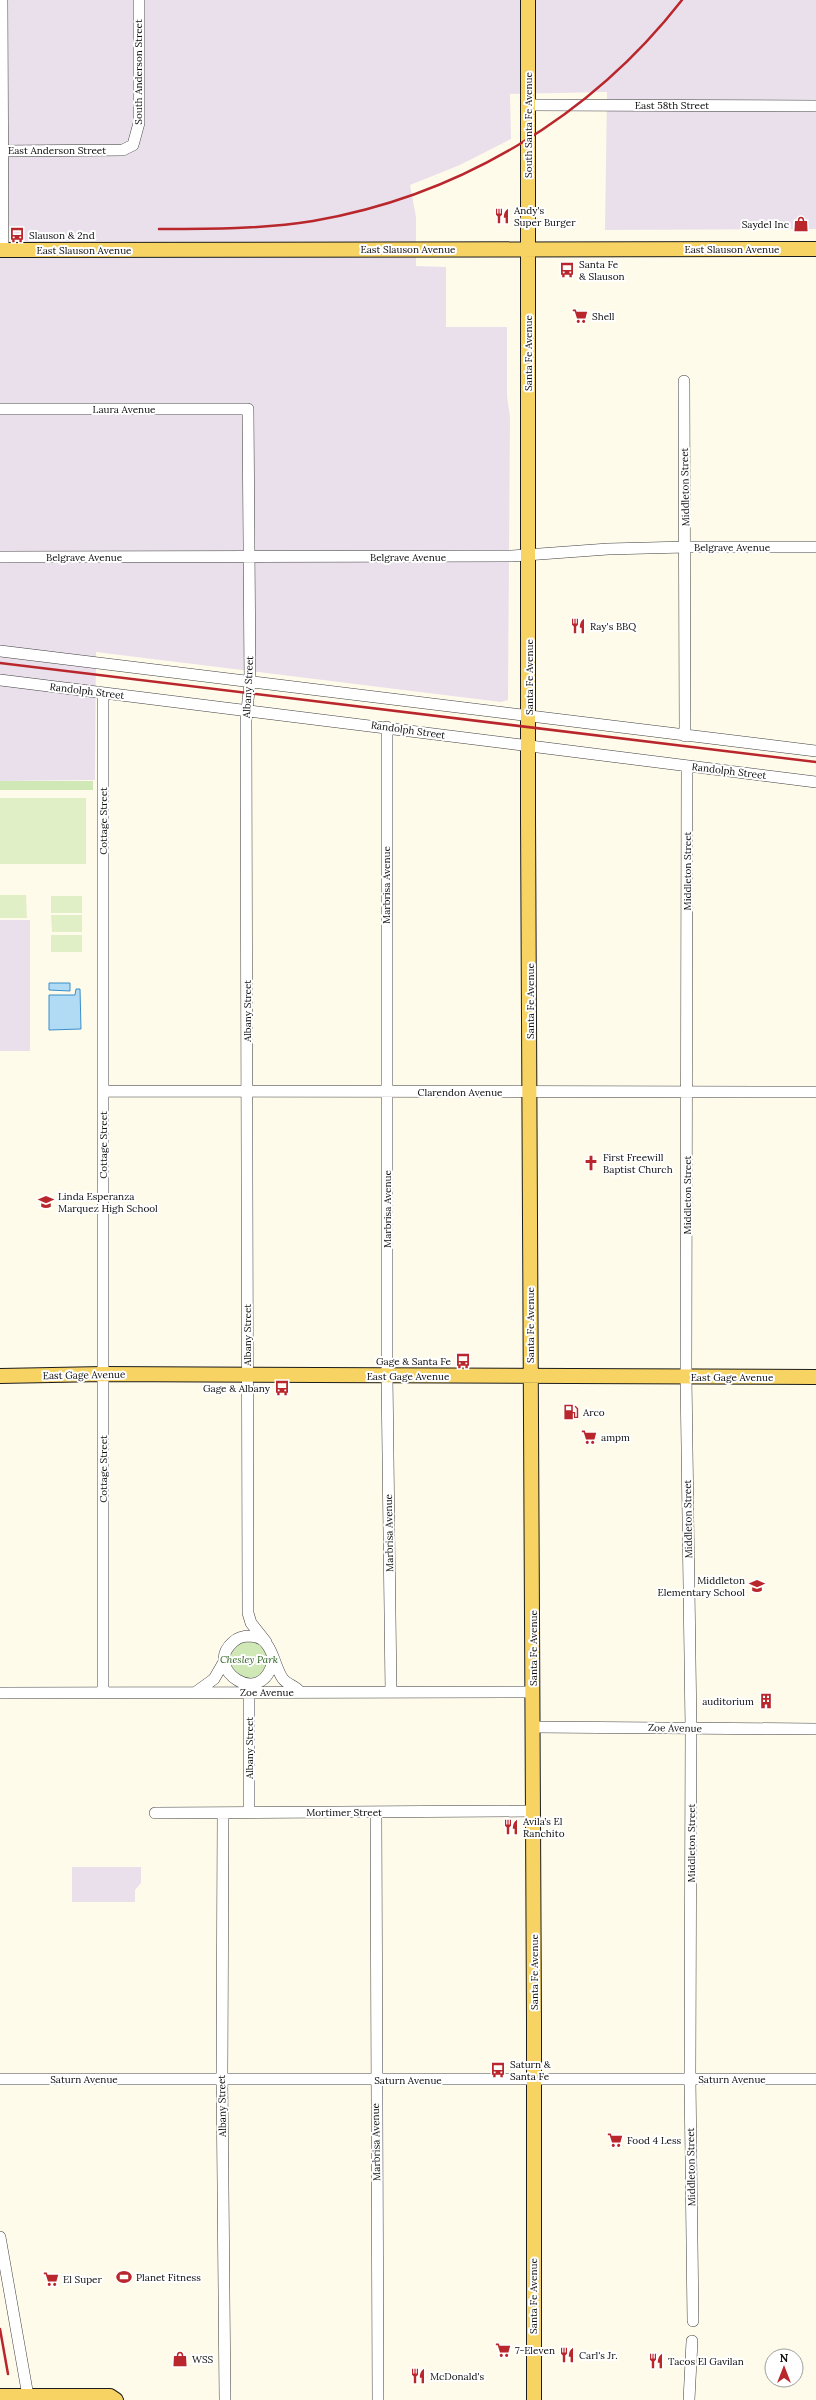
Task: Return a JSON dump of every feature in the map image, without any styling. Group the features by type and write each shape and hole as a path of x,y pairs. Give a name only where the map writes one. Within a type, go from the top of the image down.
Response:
{"main road":[{"name":"South Santa Fe Avenue","path":"528,0 528,249"},
{"name":"Santa Fe Avenue","path":"528,249 534,2400"},
{"name":"East Slauson Avenue","path":"2,250 816,249"},
{"name":"East Gage Avenue","path":"0,1376 103,1374 247,1376 816,1377"},
{"path":"0,2396 110,2396 116,2400"}],"street":[{"path":"2,0 2,250"},
{"name":"South Anderson Street","path":"112,150 123,150 133,145 138,131 139,0"},
{"name":"East 58th Street","path":"528,105 816,106"},
{"name":"East Anderson Street","path":"3,150 112,150"},
{"name":"Middleton Street","path":"684,381 686,547 685,736"},
{"name":"Laura Avenue","path":"0,409 248,408"},
{"name":"Albany Street","path":"196,1692 214,1679 225,1660 227,1650 245,1625 248,1613 246,710 250,681 250,557 248,408"},
{"name":"Belgrave Avenue","path":"0,557 528,555 686,547 816,547"},
{"path":"0,651 685,736 816,750"},
{"name":"Randolph Street","path":"0,680 387,727 529,747 816,782"},
{"name":"Cottage Street","path":"103,693 103,1693"},
{"name":"Marbrisa Avenue","path":"387,727 387,1376 391,1692"},
{"name":"Middleton Street","path":"687,766 686,1377 691,1728 690,2079 693,2321"},
{"name":"Clarendon Avenue","path":"103,1091 816,1092"},
{"name":"Albany Street","path":"248,1613 251,1623 270,1648 273,1661 284,1680 300,1692"},
{"path":"232,1642 241,1637 250,1636 266,1642"},
{"path":"225,1660 226,1670 232,1677 249,1688 266,1678 271,1670 273,1661"},
{"name":"Albany Street","path":"249,1688 249,1812"},
{"name":"Zoe Avenue","path":"0,1693 196,1692 249,1688 300,1692 533,1692"},
{"name":"Zoe Avenue","path":"533,1727 816,1729"},
{"name":"Mortimer Street","path":"155,1813 533,1810"},
{"name":"Marbrisa Avenue","path":"376,1812 378,2400"},
{"name":"Albany Street","path":"222,1813 222,2079 225,2400"},
{"name":"Saturn Avenue","path":"0,2079 816,2079"},
{"path":"0,2238 28,2396"},
{"path":"689,2400 692,2341"}],"shaded area":[{"path":"0,0 816,0 816,229 605,230 607,92 510,94 511,139 460,165 410,185 416,217 416,266 446,267 446,327 507,327 507,396 510,417 508,700 501,702 96,652 95,780 0,781"},
{"path":"0,920 30,920 30,1051 0,1051"},
{"path":"72,1867 141,1867 141,1883 135,1890 135,1902 72,1902"}],"green space":[{"path":"0,781 93,781 93,790 0,790"},
{"path":"0,798 86,798 86,864 0,864"},
{"path":"0,895 26,895 27,918 0,918"},
{"path":"51,896 82,896 82,913 51,913"},
{"path":"51,915 82,915 82,932 52,932"},
{"path":"51,935 82,935 82,952 51,952"},
{"name":"Chesley Park","path":"245,1640 253,1640 263,1645 267,1652 267,1666 263,1673 253,1678 245,1678 235,1673 233,1670 230,1663 230,1655 235,1645 238,1643"}],"water":[{"path":"49,983 70,983 70,991 49,990"},
{"path":"76,989 80,989 81,1029 49,1030 49,995 75,995"}],"railway":[{"path":"159,229 256,227 313,221 367,209 419,192 470,171 518,145 564,115 606,80 646,42 682,0"},
{"path":"0,663 816,762"},
{"path":"0,2329 8,2374"}],"place":[{"name":"Andy's Super Burger","path":"502,216"},
{"name":"Saydel Inc","path":"801,224"},
{"name":"Slauson & 2nd","path":"17,235"},
{"name":"Santa Fe & Slauson","path":"567,270"},
{"name":"Shell","path":"580,316"},
{"name":"Ray's BBQ","path":"578,626"},
{"name":"First Freewill Baptist Church","path":"591,1163"},
{"name":"Linda Esperanza Marquez High School","path":"46,1202"},
{"name":"Gage & Santa Fe","path":"463,1361"},
{"name":"Gage & Albany","path":"282,1388"},
{"name":"Arco","path":"571,1412"},
{"name":"ampm","path":"589,1437"},
{"name":"Middleton Elementary School","path":"757,1586"},
{"name":"auditorium","path":"766,1701"},
{"name":"Avila’s El Ranchito","path":"511,1827"},
{"name":"Saturn & Santa Fe","path":"498,2070"},
{"name":"Food 4 Less","path":"615,2140"},
{"name":"Planet Fitness","path":"124,2277"},
{"name":"El Super","path":"51,2279"},
{"name":"7-Eleven","path":"503,2350"},
{"name":"Carl's Jr.","path":"567,2355"},
{"name":"WSS","path":"180,2359"},
{"name":"Tacos El Gavilan","path":"656,2361"},
{"name":"McDonald's","path":"418,2376"}]}
